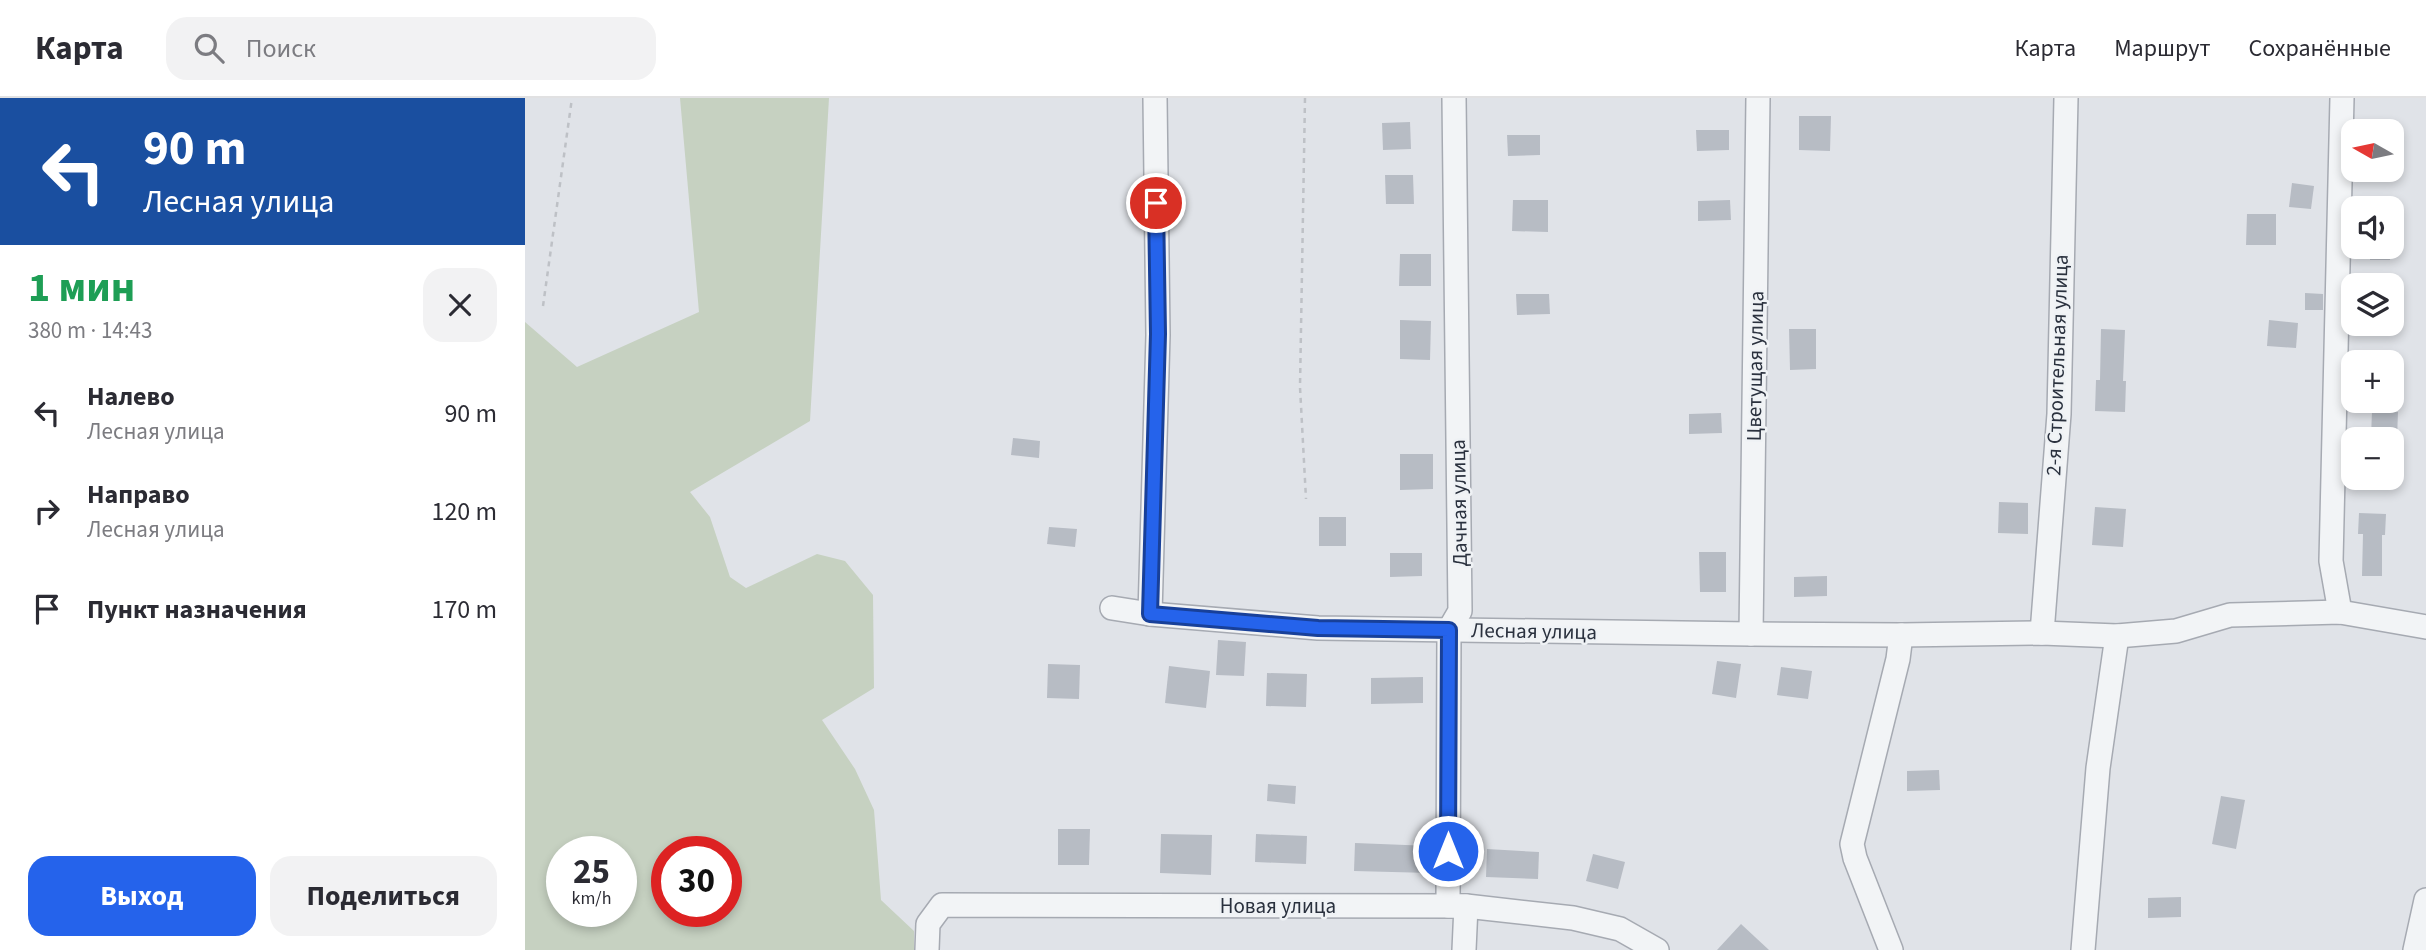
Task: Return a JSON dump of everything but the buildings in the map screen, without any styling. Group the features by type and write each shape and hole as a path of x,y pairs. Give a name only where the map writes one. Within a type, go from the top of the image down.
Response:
{"street":[{"path":"1150,614 1158,334 1155,98"},
{"name":"Дачная улица","path":"1454,98 1460,611 1449,630 1457,906 1464,950"},
{"name":"Цветущая улица","path":"1751,634 1757,98"},
{"name":"2-я Строительная улица","path":"2042,633 2059,414 2066,98"},
{"path":"2340,612 2331,561 2342,98"},
{"name":"Лесная улица","path":"1112,608 1150,614 1318,628 1449,630 1901,635 2042,633 2117,636 2176,631 2230,615 2340,612 2426,626"},
{"path":"1891,950 1852,844 1898,660 1901,635"},
{"path":"2083,950 2098,768 2117,636"},
{"path":"2415,950 2426,900"},
{"name":"Новая улица","path":"927,950 928,924 942,905 1457,906 1573,918 1620,929 1657,950"}],"path":[{"path":"543,306 572,98"},
{"path":"1305,98 1300,387 1306,499"}],"green space":[{"path":"680,98 829,98 810,421 690,492 710,517 730,577 746,588 817,554 845,561 873,595 874,688 822,720 855,769 874,810 881,900 914,931 914,950 525,950 525,322 577,367 699,312"}],"route":[{"path":"1156,203 1158,334 1150,614 1318,628 1449,630 1448,851"}]}
